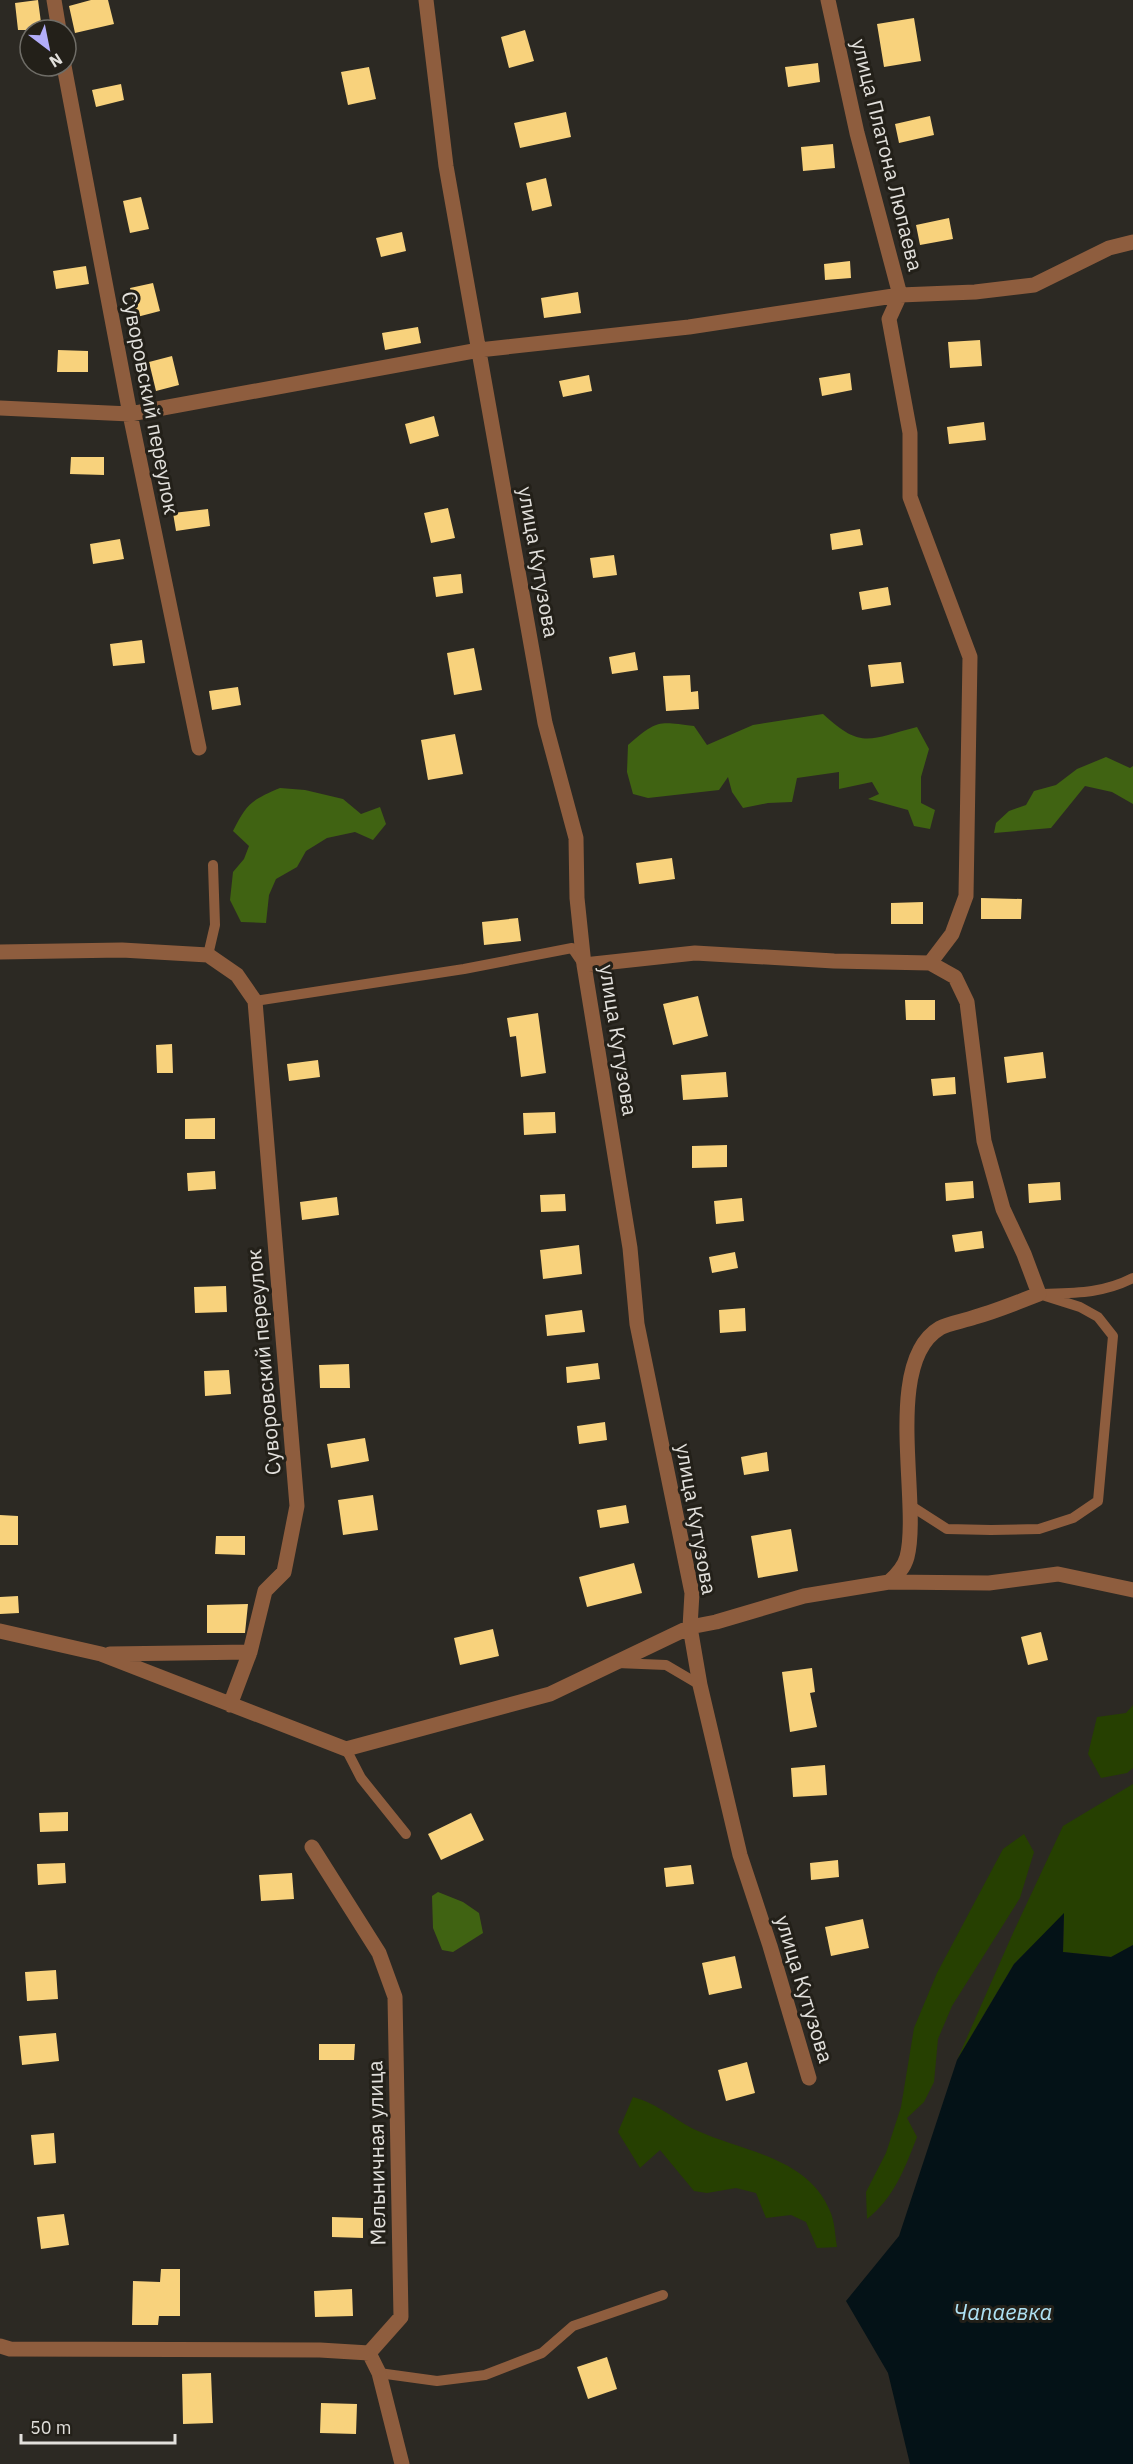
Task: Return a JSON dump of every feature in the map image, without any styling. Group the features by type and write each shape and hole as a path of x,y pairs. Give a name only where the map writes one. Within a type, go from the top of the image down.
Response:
{"street":[{"path":"54,0 57,18"},
{"name":"улица Кутузова","path":"426,0 446,166 545,723 576,838 577,898 584,965 630,1248 637,1324 692,1593 690,1627 700,1685 740,1855 770,1946 808,2078"},
{"name":"улица Платона Люпаева","path":"828,0 857,133 900,295 889,319 910,433 910,497 970,657 966,896 952,934 930,963"},
{"name":"Суворовский переулок","path":"66,78 130,414 199,748"},
{"path":"0,408 130,414 479,350 689,327 900,295 975,292 1034,285 1109,248 1133,242"},
{"path":"0,952 122,950 208,955 237,975 255,1002"},
{"path":"584,965 695,953 834,961 930,963 955,977 967,1002 984,1141 1003,1209 1039,1294 940,1328 925,1342 915,1362 908,1408 907,1556 900,1573 889,1582"},
{"name":"Суворовский переулок","path":"230,1705 250,1652 265,1591 284,1572 297,1506 255,1002"},
{"path":"0,1631 101,1654 346,1749 550,1694 690,1627 717,1622 804,1596 889,1582 989,1583 1058,1574 1133,1590"},
{"path":"101,1654 250,1652"},
{"name":"Мельничная улица","path":"312,1847 379,1953 395,1996 401,2317 369,2353"},
{"path":"0,2346 10,2349 308,2350 369,2353 380,2373 402,2464"}],"lane":[{"path":"208,955 215,925 213,865"},
{"path":"255,1002 464,969 572,948 584,965"},
{"path":"1039,1294 1100,1291 1114,1288 1133,1278"},
{"path":"908,1504 947,1529 991,1530 1039,1529 1073,1518 1098,1502 1113,1336 1098,1317 1080,1307 1039,1294"},
{"path":"617,1663 666,1665 700,1685"},
{"path":"346,1749 361,1778 406,1834"},
{"path":"380,2373 437,2381 485,2375 542,2353 573,2326 663,2295"}],"green space":[{"path":"823,714 847,733 857,737 876,738 917,727 929,749 921,777 921,803 935,810 930,829 914,826 908,810 868,799 879,794 872,782 839,789 839,772 797,778 792,802 768,803 743,808 732,792 728,777 719,790 648,798 633,794 627,772 628,745 658,724 694,726 707,745 753,725"},
{"path":"1106,757 1130,768 1133,766 1133,804 1112,792 1085,786 1051,828 994,833 996,823 1009,811 1026,805 1034,791 1056,785 1077,769"},
{"path":"280,788 305,790 343,799 361,814 380,807 386,824 373,840 355,832 327,838 306,851 297,867 276,879 269,895 266,923 241,922 230,900 233,872 244,859 249,846 233,831 242,814 251,804"},
{"path":"1133,1705 1133,1768 1127,1773 1101,1778 1088,1754 1097,1717 1126,1713"},
{"path":"1133,1784 1133,1945 1112,1957 1063,1952 1064,1915 1014,1964 957,2060 1063,1826"},
{"path":"1024,1834 1034,1852 1020,1898 952,2006 938,2039 934,2082 924,2102 907,2118 917,2137 913,2149 892,2192 867,2219 866,2192 886,2153 901,2107 914,2028 937,1973 1003,1849"},
{"path":"438,1892 463,1902 479,1913 483,1933 453,1952 442,1950 433,1928 432,1896"},
{"path":"633,2097 651,2104 698,2131 791,2167 820,2193 830,2211 837,2247 817,2248 806,2222 791,2215 766,2218 756,2193 736,2188 707,2193 694,2191 660,2150 640,2168 618,2132"}],"water":[{"name":"Чапаевка","path":"1064,1913 1063,1952 1111,1957 1133,1945 1133,2464 910,2464 888,2373 846,2301 899,2236 957,2060 1014,1964"}],"building":[{"path":"38,0 40,18 18,18 18,30 15,3"},
{"path":"91,0 108,0 114,24 78,32 78,18 72,18 69,6"},
{"path":"914,18 921,61 884,67 877,24"},
{"path":"525,30 534,61 509,68 501,37"},
{"path":"818,63 820,82 788,87 785,67"},
{"path":"369,67 376,99 348,105 341,72"},
{"path":"121,84 124,100 96,107 92,90"},
{"path":"566,112 571,137 520,148 514,123"},
{"path":"930,116 934,135 899,143 895,124"},
{"path":"833,144 835,168 803,171 801,147"},
{"path":"546,178 552,206 532,211 526,183"},
{"path":"141,197 149,229 130,233 123,201"},
{"path":"949,218 953,239 920,245 916,225"},
{"path":"402,232 406,251 381,257 376,238"},
{"path":"850,261 851,278 825,280 824,264"},
{"path":"86,266 89,284 56,289 53,271"},
{"path":"153,283 160,311 137,317 130,288"},
{"path":"578,292 581,313 544,318 541,298"},
{"path":"418,327 421,343 385,350 382,333"},
{"path":"980,340 982,366 950,368 948,342"},
{"path":"58,350 88,351 88,372 57,372"},
{"path":"172,356 179,385 156,391 149,362"},
{"path":"850,373 852,390 822,396 819,378"},
{"path":"589,375 592,391 563,397 559,381"},
{"path":"434,416 439,436 410,444 405,424"},
{"path":"984,422 986,440 949,444 947,427"},
{"path":"71,457 104,457 104,475 70,474"},
{"path":"448,508 455,538 431,543 424,513"},
{"path":"208,509 210,526 176,531 173,513"},
{"path":"860,529 863,545 832,550 830,534"},
{"path":"120,539 124,559 93,564 90,544"},
{"path":"614,555 617,575 593,578 590,558"},
{"path":"461,574 463,593 436,597 433,577"},
{"path":"888,587 891,605 862,610 859,592"},
{"path":"142,640 145,663 113,666 110,644"},
{"path":"474,648 482,690 454,695 447,653"},
{"path":"635,652 638,670 612,674 609,657"},
{"path":"901,662 904,683 871,687 868,665"},
{"path":"690,675 691,692 698,691 699,709 666,711 663,676"},
{"path":"238,687 241,705 212,710 209,691"},
{"path":"455,734 463,774 428,780 421,740"},
{"path":"672,858 675,879 639,884 636,863"},
{"path":"981,898 1022,899 1021,919 981,919"},
{"path":"923,902 923,924 891,924 891,903"},
{"path":"518,918 521,941 484,945 482,922"},
{"path":"698,996 708,1036 673,1045 663,1004"},
{"path":"905,1000 935,1000 935,1020 906,1020"},
{"path":"538,1013 546,1073 521,1077 516,1036 510,1037 507,1018"},
{"path":"172,1044 173,1073 157,1073 156,1045"},
{"path":"1043,1052 1046,1078 1007,1083 1004,1057"},
{"path":"318,1060 320,1077 289,1081 287,1064"},
{"path":"726,1072 728,1097 683,1100 681,1075"},
{"path":"955,1077 956,1094 933,1096 931,1079"},
{"path":"555,1112 556,1133 524,1135 523,1113"},
{"path":"215,1118 215,1139 185,1139 185,1119"},
{"path":"727,1145 727,1167 692,1168 692,1146"},
{"path":"215,1171 216,1189 188,1191 187,1173"},
{"path":"973,1181 974,1198 946,1201 945,1183"},
{"path":"1060,1182 1061,1200 1029,1203 1028,1184"},
{"path":"565,1194 566,1211 541,1212 540,1195"},
{"path":"337,1197 339,1215 302,1220 300,1202"},
{"path":"742,1198 744,1221 716,1224 714,1201"},
{"path":"982,1231 984,1248 955,1252 952,1235"},
{"path":"579,1245 582,1274 543,1279 540,1250"},
{"path":"735,1252 738,1268 712,1273 709,1257"},
{"path":"226,1286 227,1312 195,1313 194,1287"},
{"path":"745,1308 746,1331 720,1333 719,1310"},
{"path":"582,1310 585,1332 547,1336 545,1315"},
{"path":"598,1363 600,1379 567,1383 566,1367"},
{"path":"349,1364 350,1388 320,1388 319,1365"},
{"path":"229,1370 231,1394 205,1396 204,1371"},
{"path":"605,1422 607,1440 579,1444 577,1426"},
{"path":"365,1438 369,1461 331,1468 327,1444"},
{"path":"767,1452 769,1471 744,1475 741,1457"},
{"path":"373,1495 378,1530 343,1535 338,1500"},
{"path":"626,1505 629,1523 600,1528 597,1510"},
{"path":"0,1515 18,1516 18,1545 0,1545"},
{"path":"791,1529 798,1571 758,1578 751,1536"},
{"path":"216,1536 245,1536 245,1555 215,1554"},
{"path":"634,1563 642,1593 587,1607 579,1577"},
{"path":"18,1596 19,1613 0,1614 0,1597"},
{"path":"248,1604 245,1633 207,1633 207,1605"},
{"path":"493,1629 499,1656 460,1665 454,1638"},
{"path":"1041,1632 1048,1660 1028,1665 1021,1637"},
{"path":"812,1668 815,1692 810,1693 817,1727 790,1732 782,1672"},
{"path":"825,1765 827,1795 793,1797 791,1768"},
{"path":"68,1812 68,1831 40,1832 39,1813"},
{"path":"471,1813 484,1840 441,1860 428,1834"},
{"path":"838,1860 839,1877 811,1880 810,1863"},
{"path":"65,1863 66,1883 38,1885 37,1864"},
{"path":"691,1865 694,1884 666,1887 664,1868"},
{"path":"292,1873 294,1899 261,1901 259,1875"},
{"path":"863,1919 869,1948 831,1956 825,1927"},
{"path":"735,1956 742,1988 709,1995 702,1963"},
{"path":"56,1970 58,1999 27,2001 25,1972"},
{"path":"56,2033 59,2061 22,2065 19,2036"},
{"path":"319,2044 355,2044 354,2060 319,2060"},
{"path":"747,2062 755,2093 726,2101 718,2070"},
{"path":"54,2133 56,2163 34,2165 31,2135"},
{"path":"64,2214 69,2245 41,2249 37,2217"},
{"path":"332,2217 363,2218 363,2238 332,2237"},
{"path":"161,2269 180,2269 180,2316 159,2316 158,2325 132,2325 133,2281 160,2282"},
{"path":"352,2289 353,2316 315,2317 314,2291"},
{"path":"607,2357 617,2389 588,2399 577,2367"},
{"path":"211,2373 213,2423 183,2424 182,2374"},
{"path":"321,2403 357,2404 356,2434 320,2433"}]}
